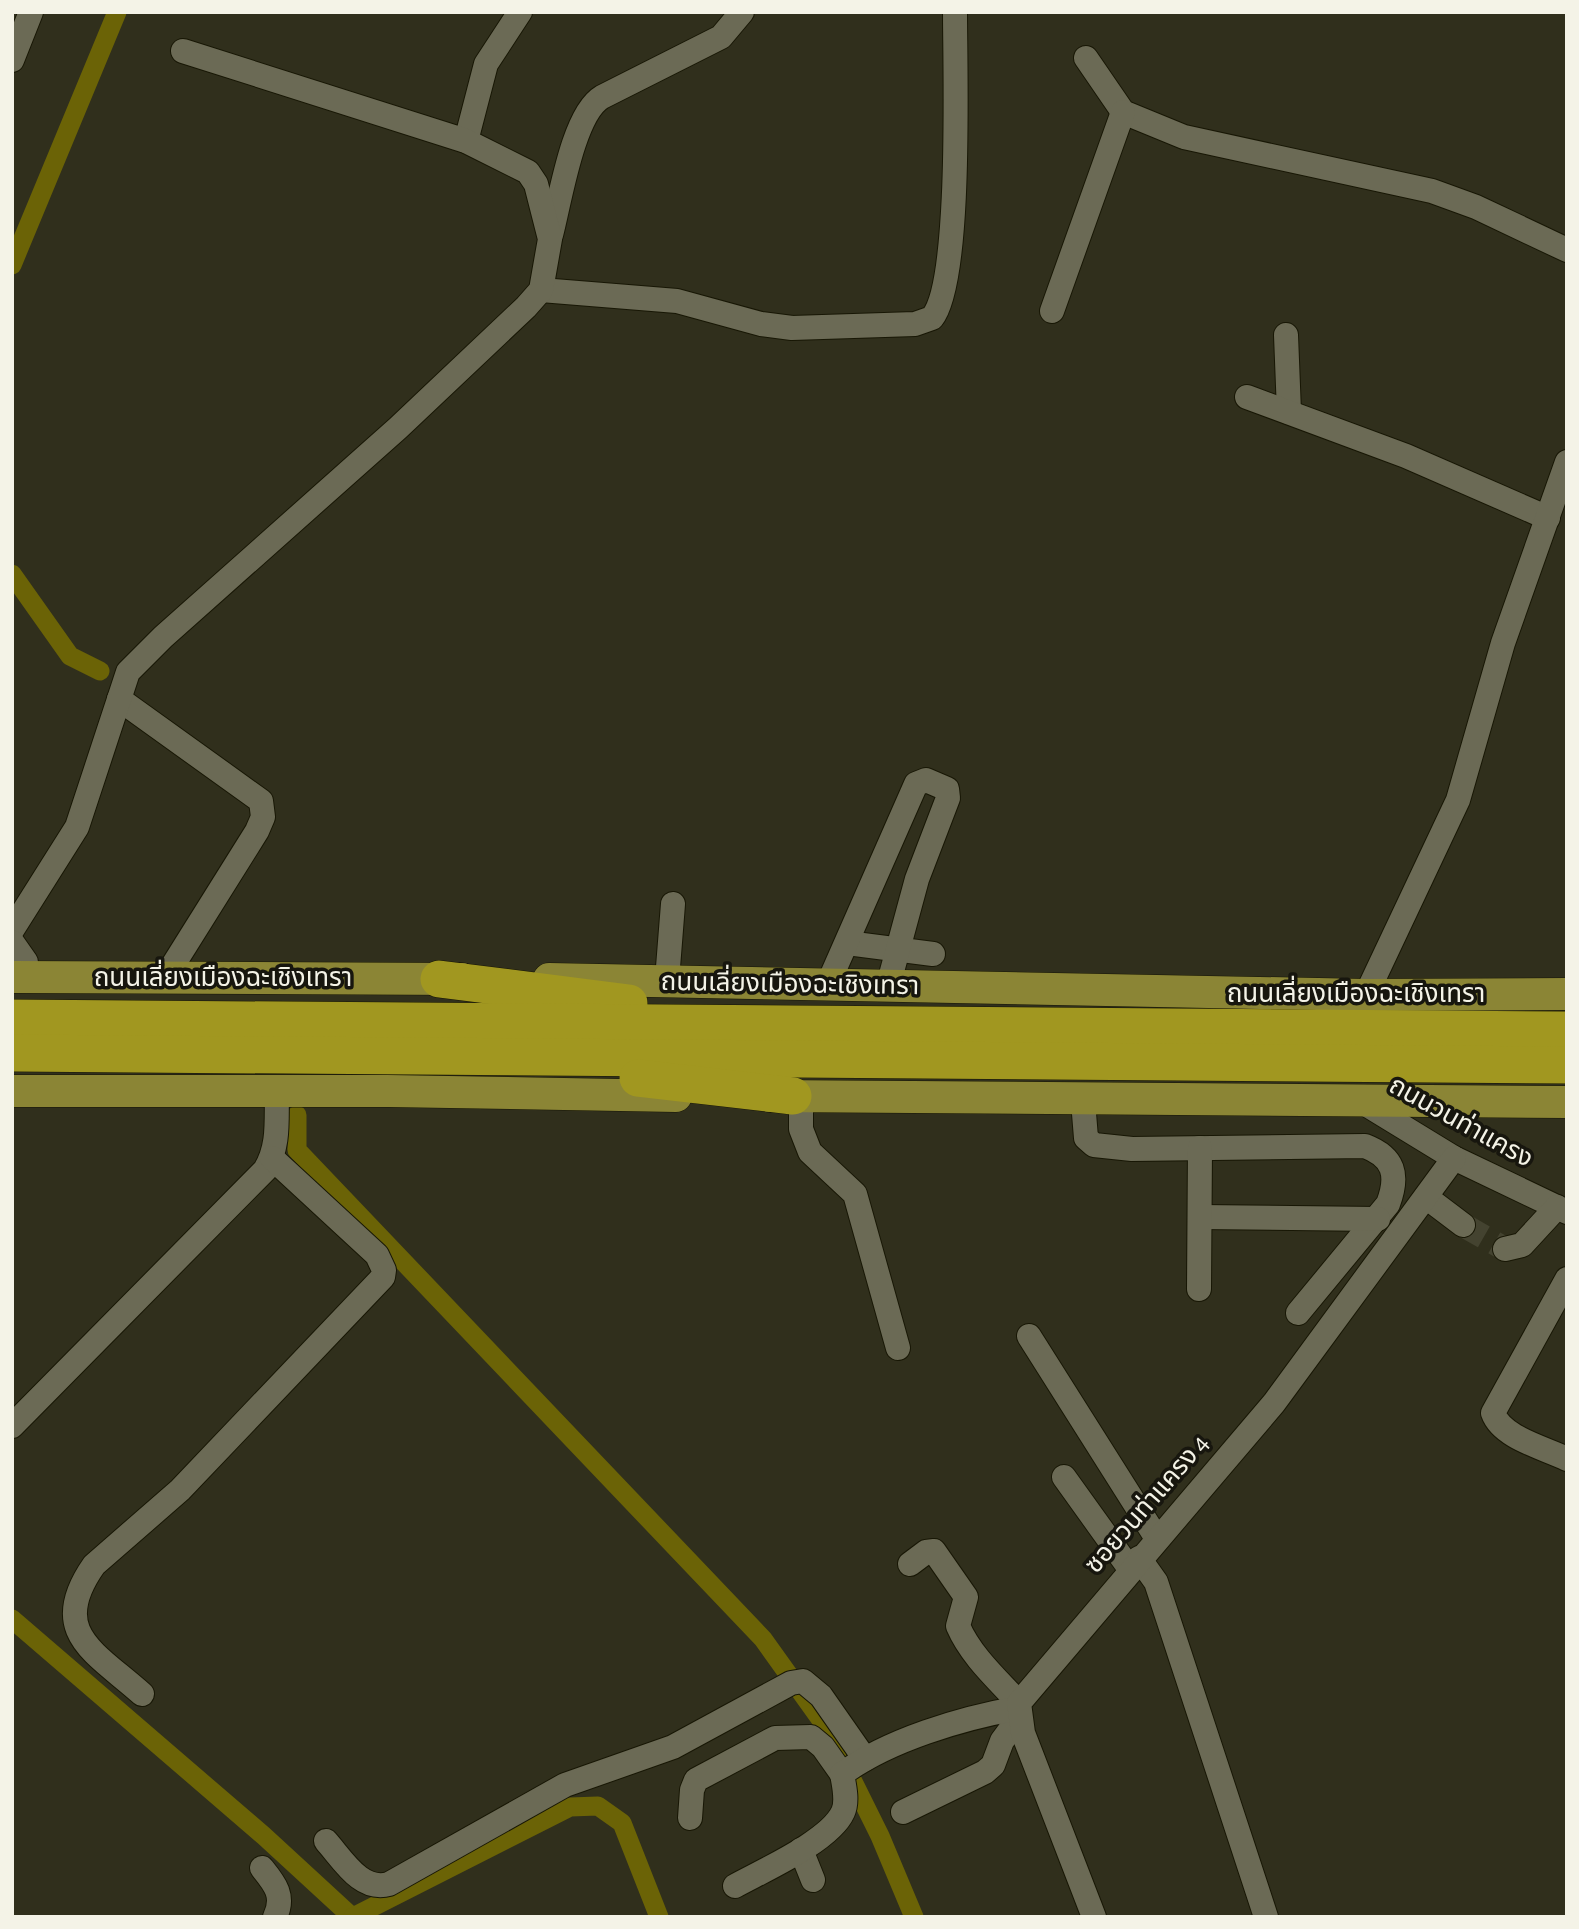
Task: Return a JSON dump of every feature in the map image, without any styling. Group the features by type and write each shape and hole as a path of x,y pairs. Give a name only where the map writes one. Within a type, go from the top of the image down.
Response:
{"highway":[{"path":"439,979 794,1024"},
{"name":"ถนนเลี่ยงเมืองฉะเชิงเทรา","path":"12,1018 1567,1030"},
{"path":"12,1053 1567,1065"},
{"path":"453,1056 797,1096"}],"main road":[{"name":"ถนนเลี่ยงเมืองฉะเชิงเทรา","path":"19,977 667,980 1366,995 1567,995"},
{"path":"12,1091 277,1091 1364,1103 1567,1102"}],"street":[{"path":"12,60 31,12"},
{"path":"466,141 484,71 520,12"},
{"path":"12,930 77,827 128,672 139,659 398,428 541,290 550,239 581,128 590,107 602,97 721,37 741,12"},
{"path":"541,290 677,300 751,322 792,328 915,324 932,318 944,294 954,199 955,12"},
{"path":"183,51 466,141 519,166 533,178 550,239"},
{"path":"1086,58 1123,113 1184,137 1432,191 1476,207 1567,250"},
{"path":"1052,311 1123,113"},
{"path":"1286,335 1289,412"},
{"path":"1247,397 1556,510"},
{"path":"1366,995 1458,800 1503,643 1556,510 1567,462"},
{"path":"119,699 232,778 261,801 263,809 257,831 165,978"},
{"path":"828,984 916,783 926,780 947,789 948,798 917,879 888,986"},
{"path":"667,980 673,904"},
{"path":"12,942 26,962 19,977"},
{"path":"847,943 933,954"},
{"path":"12,1426 265,1170 272,1158 278,1136 277,1091"},
{"path":"797,1096 801,1129 810,1152 855,1194 898,1348"},
{"path":"1083,1101 1086,1138 1094,1145 1132,1149 1365,1146 1381,1152 1389,1160 1393,1191 1378,1219 1298,1313"},
{"name":"ถนนวนท่าแครง","path":"1364,1103 1454,1158 1562,1209"},
{"path":"1199,1289 1200,1148"},
{"path":"142,1694 86,1644 74,1626 74,1615 86,1578 94,1565 180,1490 383,1277 384,1270 377,1255 272,1158"},
{"name":"ซอยวนท่าแครง 4","path":"903,1812 985,1772 993,1765 1019,1709 1156,1538 1274,1403 1454,1158"},
{"path":"1426,1197 1463,1225"},
{"path":"1505,1249 1522,1245 1562,1209"},
{"path":"1200,1217 1378,1219"},
{"path":"1567,1279 1561,1306 1493,1413 1496,1422 1514,1434 1567,1458"},
{"path":"1029,1336 1156,1538"},
{"path":"1063,1477 1160,1595 1266,1917"},
{"path":"910,1564 926,1552 934,1551 966,1597 958,1626 976,1656 1019,1709 1094,1917"},
{"path":"326,1842 361,1880 370,1886 389,1884 565,1784 673,1747 791,1683 803,1681 821,1696 865,1759"},
{"path":"842,1774 865,1759 946,1727 1019,1709"},
{"path":"690,1818 692,1790 696,1780 704,1773 775,1738 811,1737 823,1747 842,1774 845,1804 842,1813 801,1850 735,1886"},
{"path":"801,1850 813,1880"},
{"path":"262,1868 280,1894 280,1907 275,1917"}],"waterway":[{"path":"12,265 117,12"},
{"path":"12,574 70,656 100,671"},
{"path":"297,1115 297,1150 763,1639 826,1727 880,1836 914,1917"},
{"path":"12,1619 264,1836 352,1917"},
{"path":"353,1917 570,1807 598,1806 622,1823 659,1917"}],"tunnel":[{"path":"1463,1225 1505,1249"}]}
